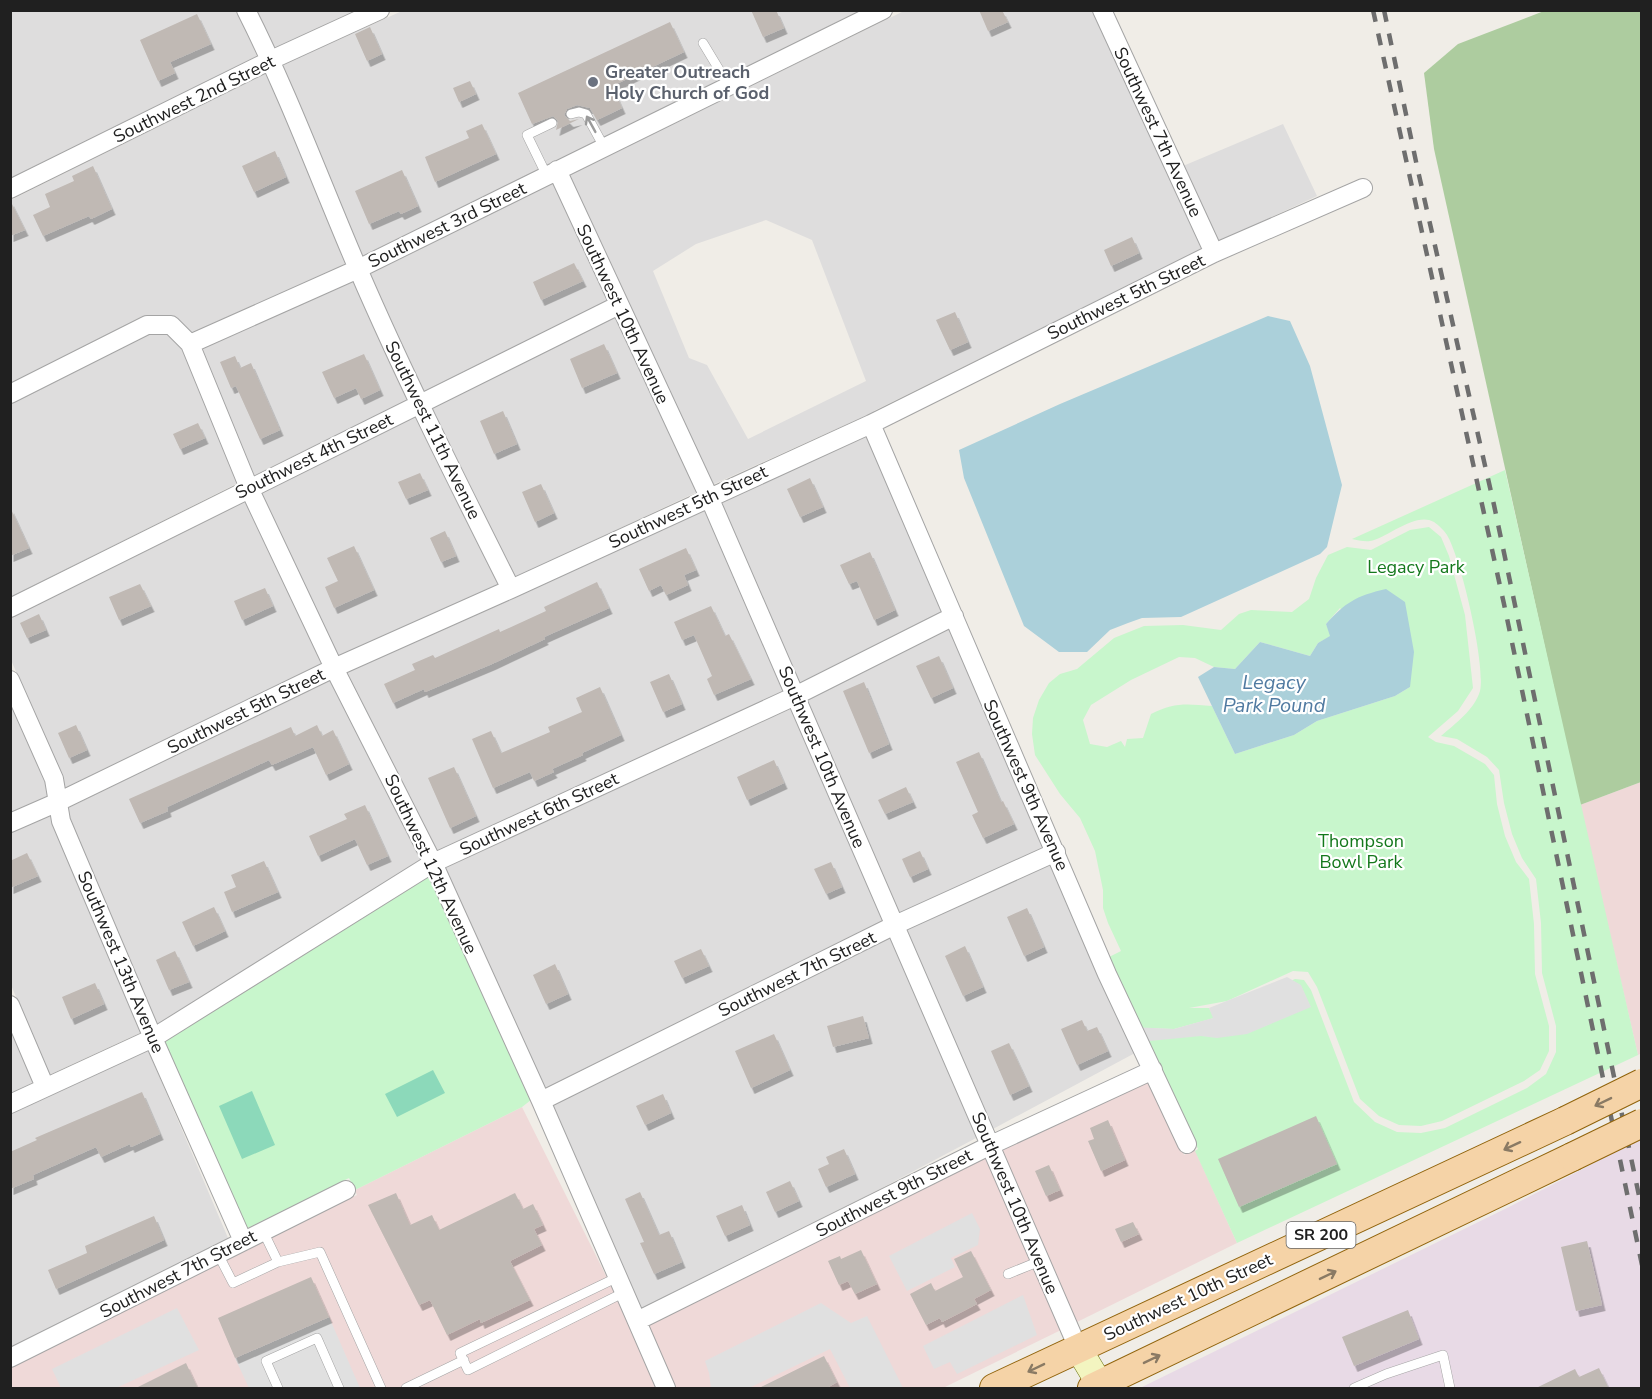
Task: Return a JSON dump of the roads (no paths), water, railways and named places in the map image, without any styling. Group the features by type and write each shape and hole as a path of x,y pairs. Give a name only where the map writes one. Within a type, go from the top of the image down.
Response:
{"main road":[{"name":"Southwest 10th Street","path":"994,1389 1565,1121 1641,1083"},
{"name":"SR 200","path":"1098,1387 1641,1123"}],"street":[{"name":"Southwest 11th Avenue","path":"246,10 271,60 358,269 419,405 511,589"},
{"name":"Southwest 2nd Street","path":"10,189 271,60 380,10"},
{"name":"Southwest 3rd Street","path":"190,344 358,269 883,10"},
{"name":"Southwest 7th Avenue","path":"1102,10 1215,253"},
{"name":"Southwest 10th Avenue","path":"552,173 619,305 709,497 1078,1348"},
{"name":"Southwest 5th Street","path":"10,823 334,668 872,424 1215,253 1363,188"},
{"name":"Southwest 4th Street","path":"10,608 619,305"},
{"path":"10,394 147,325 171,325 190,344"},
{"name":"Southwest 12th Avenue","path":"190,344 249,488 334,668 433,863 541,1101 666,1389"},
{"name":"Southwest 9th Avenue","path":"872,424 1107,974 1188,1144"},
{"name":"Southwest 6th Street","path":"10,1104 153,1038 433,863 795,696 954,616"},
{"name":"Southwest 13th Avenue","path":"10,680 54,779 62,821 153,1038 243,1241"},
{"name":"Southwest 7th Street","path":"541,1101 895,925 1056,852"},
{"path":"10,1005 45,1087"},
{"name":"Southwest 9th Street","path":"637,1321 991,1145 1153,1071"},
{"name":"Southwest 7th Street","path":"10,1358 346,1190"},
{"path":"1078,1348 1098,1387"}],"lane":[{"path":"703,43 729,86"},
{"path":"571,114 579,112 586,114 604,147"},
{"path":"552,123 527,135 552,173"},
{"path":"263,1231 278,1262"},
{"path":"218,1254 234,1283 278,1262 320,1252 381,1389"},
{"path":"1008,1275 1040,1261"},
{"path":"621,1285 468,1370 460,1353 621,1285"},
{"path":"279,1389 266,1360 317,1338 339,1389"},
{"path":"1354,1389 1386,1374 1443,1355 1450,1389"},
{"path":"406,1389 464,1360"}],"water":[{"path":"1268,316 1290,321 1310,366 1342,485 1327,547 1320,554 1181,617 1142,618 1110,630 1087,652 1059,652 1024,626 964,478 959,450 1060,404"},
{"name":"Legacy Park Pound","path":"1386,589 1405,602 1414,652 1410,687 1395,696 1317,721 1294,735 1235,754 1198,677 1214,667 1235,669 1260,642 1310,656 1318,643 1330,636 1326,624 1340,610 1359,597"}],"railway":[{"path":"1373,10 1504,604 1642,1265"},
{"path":"1384,10 1494,505 1642,1210"}],"place":[{"name":"Greater Outreach Holy Church of God","path":"593,82"}],"park label":[{"name":"Legacy Park","path":"1416,567"},
{"name":"Thompson Bowl Park","path":"1361,851"}]}
